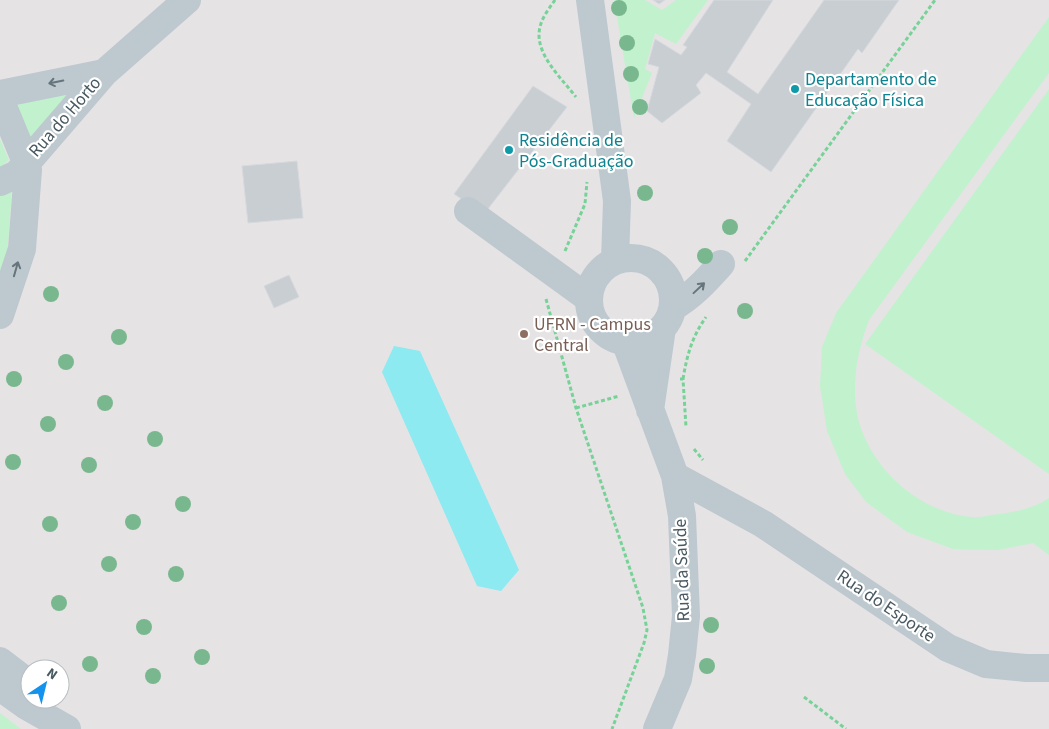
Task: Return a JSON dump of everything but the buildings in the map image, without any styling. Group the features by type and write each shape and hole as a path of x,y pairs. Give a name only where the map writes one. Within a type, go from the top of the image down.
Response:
{"lane":[{"name":"Rua do Horto","path":"0,182 17,174 104,73 187,0"},
{"name":"Rua da Saúde","path":"590,0 617,201 615,260"},
{"name":"Rua do Horto","path":"0,94 104,73"},
{"path":"0,99 26,162 22,248 0,315"},
{"name":"Rua da Saúde","path":"617,201 649,262 666,276 672,289 650,411"},
{"path":"468,211 555,276 588,298"},
{"path":"649,262 627,258 615,260 604,266 590,286 588,298 590,311 603,331 613,338 625,341 638,341 651,337 688,298 733,263"},
{"name":"Rua da Saúde","path":"625,341 675,476 682,516 686,616 682,655 678,679 657,729"},
{"name":"Rua do Esporte","path":"675,476 763,524 948,648 986,664 1049,668"},
{"path":"682,516 736,510"},
{"path":"0,661 20,676"},
{"path":"0,687 25,705 67,729"},
{"path":"60,709 83,729"}],"path":[{"path":"555,0 544,17 539,35 551,66 578,100"},
{"path":"733,263 844,122 935,0"},
{"path":"587,178 585,204 546,297 576,408 643,608 647,630 644,644 612,729"},
{"path":"683,379 688,350 695,332 712,308"},
{"path":"804,697 846,729"}],"shaded area":[{"name":"UFRN - Campus Central","path":"0,0 1049,0 1049,729 0,729"}],"green space":[{"path":"614,0 645,0 662,10 676,0 708,0 676,44 655,33 645,69 652,73 634,118"},
{"path":"1049,17 1049,73 869,320 858,357 855,383 856,409 866,440 875,457 887,473 918,498 953,514 982,517 1025,509 1049,498 1049,555 1033,543 998,550 953,549 907,532 866,502 845,474 827,431 820,386 822,347 836,313"},
{"path":"92,81 29,139 17,105"},
{"path":"1049,89 1049,474 865,344"},
{"path":"0,139 9,160 0,168"},
{"path":"12,191 7,259 0,278 0,196"},
{"path":"0,713 21,729 0,729"}],"water":[{"path":"394,346 420,351 519,570 501,591 477,586 382,372"}],"place":[{"name":"Departamento de Educação Física","path":"795,89"},
{"name":"Residência de Pós-Graduação","path":"509,150"},
{"name":"UFRN - Campus Central","path":"524,334"}]}
